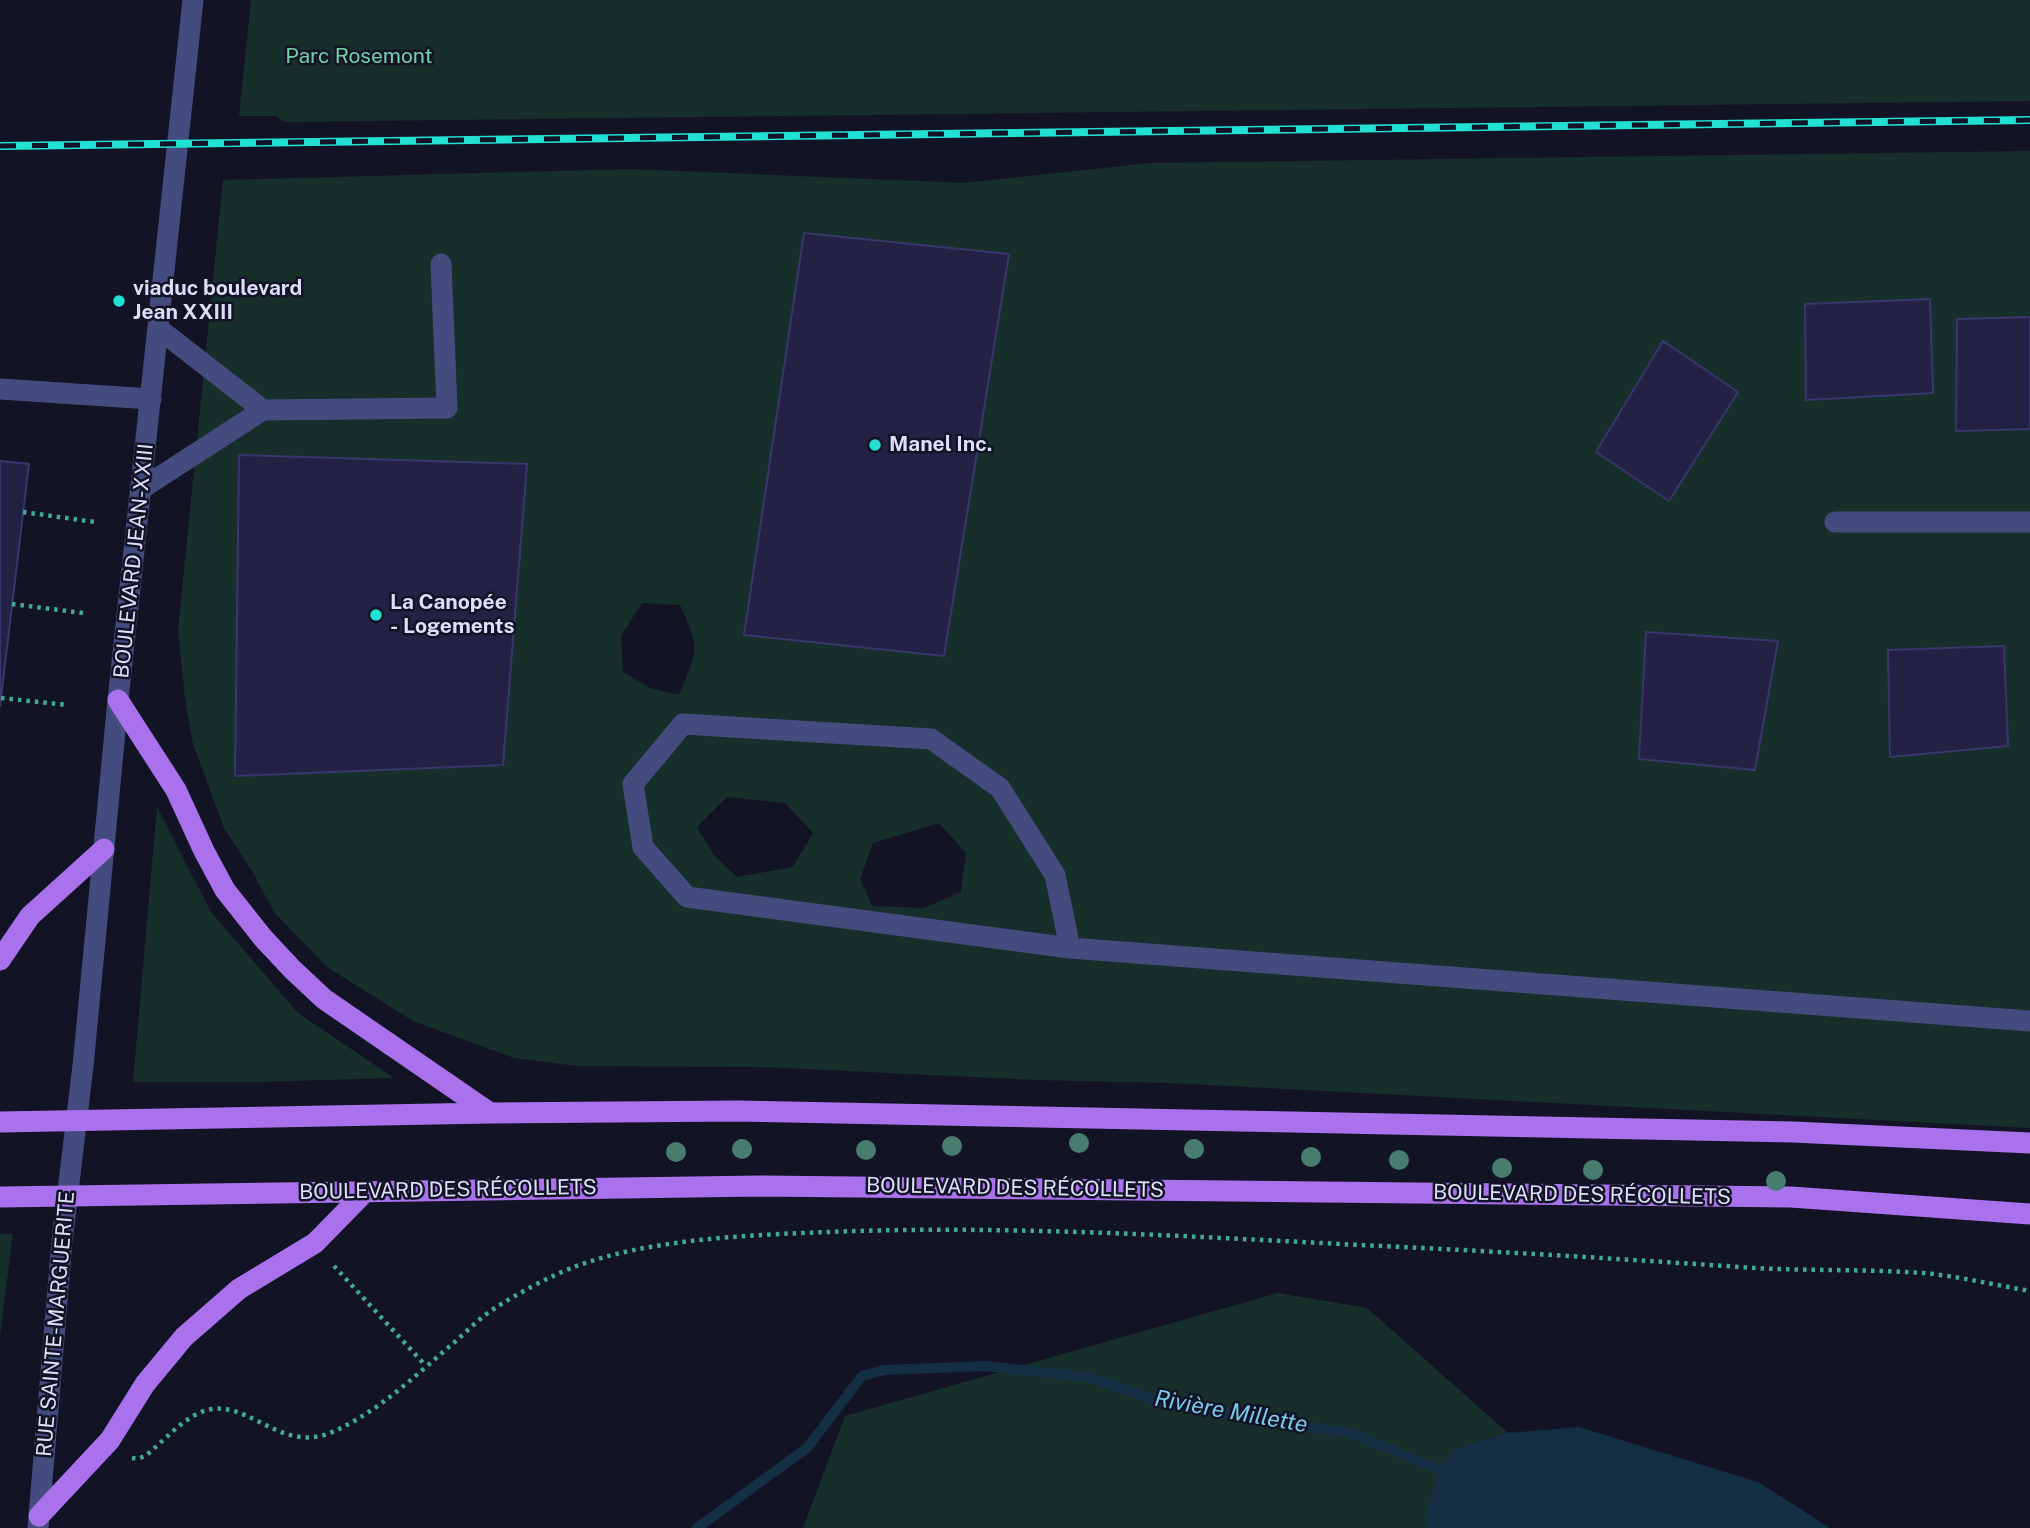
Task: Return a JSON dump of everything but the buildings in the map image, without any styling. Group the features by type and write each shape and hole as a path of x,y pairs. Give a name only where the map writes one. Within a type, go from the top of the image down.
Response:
{"main road":[{"path":"118,700 176,790 204,852 225,890 270,946 332,1005 490,1113"},
{"path":"0,960 30,916 104,849"},
{"path":"0,1122 490,1113 765,1112 1793,1132 2030,1143"},
{"name":"BOULEVARD DES RÉCOLLETS","path":"0,1197 775,1186 1791,1197 2030,1214"},
{"path":"38,1522 110,1440 145,1384 184,1338 239,1289 315,1243 366,1191"}],"street":[{"name":"BOULEVARD JEAN-XXIII","path":"76,1121 193,0"},
{"path":"141,489 263,410 447,408 441,264"},
{"path":"159,329 263,410"},
{"path":"0,389 151,399"},
{"path":"1835,522 2030,522"},
{"path":"1070,948 1055,875 1000,788 931,739 683,724 633,784 643,847 687,897 1070,948 2030,1021"},
{"name":"RUE SAINTE-MARGUERITE","path":"38,1522 76,1121"}],"path":[{"path":"23,512 95,522"},
{"path":"12,604 83,613"},
{"path":"1,698 68,705"},
{"path":"126,1454 134,1459 141,1458 181,1424 212,1409 224,1408 237,1412 289,1435 307,1437 327,1434 388,1397 493,1309 573,1267 644,1248 761,1234 877,1230 1100,1232 1495,1251 1802,1270 1929,1273 2030,1291"},
{"path":"329,1261 426,1366"}],"green space":[{"name":"Parc Rosemont","path":"251,0 2030,0 2030,101 284,122 276,116 239,116"},
{"path":"2030,151 2030,1128 1172,1083 1036,1080 763,1067 577,1066 514,1058 413,1021 327,967 274,912 224,828 193,744 178,631 223,180 630,169 964,183 1150,163","holes":["642,603 680,605 687,620 694,650 679,695 650,688 623,672 621,636","727,797 785,803 813,833 793,867 737,877 714,855 697,827","939,823 966,853 961,892 924,908 872,906 860,879 873,843"]},
{"path":"157,807 211,912 298,1013 394,1078 133,1082"},
{"path":"0,1234 13,1234 0,1336"},
{"path":"1278,1293 1367,1308 1508,1433 1454,1449 1424,1521 1428,1528 803,1528 845,1416"}],"water":[{"path":"1579,1427 1758,1482 1830,1528 1428,1528 1424,1521 1440,1469 1454,1449 1508,1433"}],"waterway":[{"name":"Rivière Millette","path":"697,1528 807,1448 862,1376 884,1370 987,1366 1093,1378 1163,1403 1353,1434 1450,1474"}],"railway":[{"path":"0,146 2030,120"}],"place":[{"name":"viaduc boulevard Jean XXIII","path":"119,301"},
{"name":"Manel Inc.","path":"875,445"},
{"name":"La Canopée - Logements","path":"376,615"}]}
